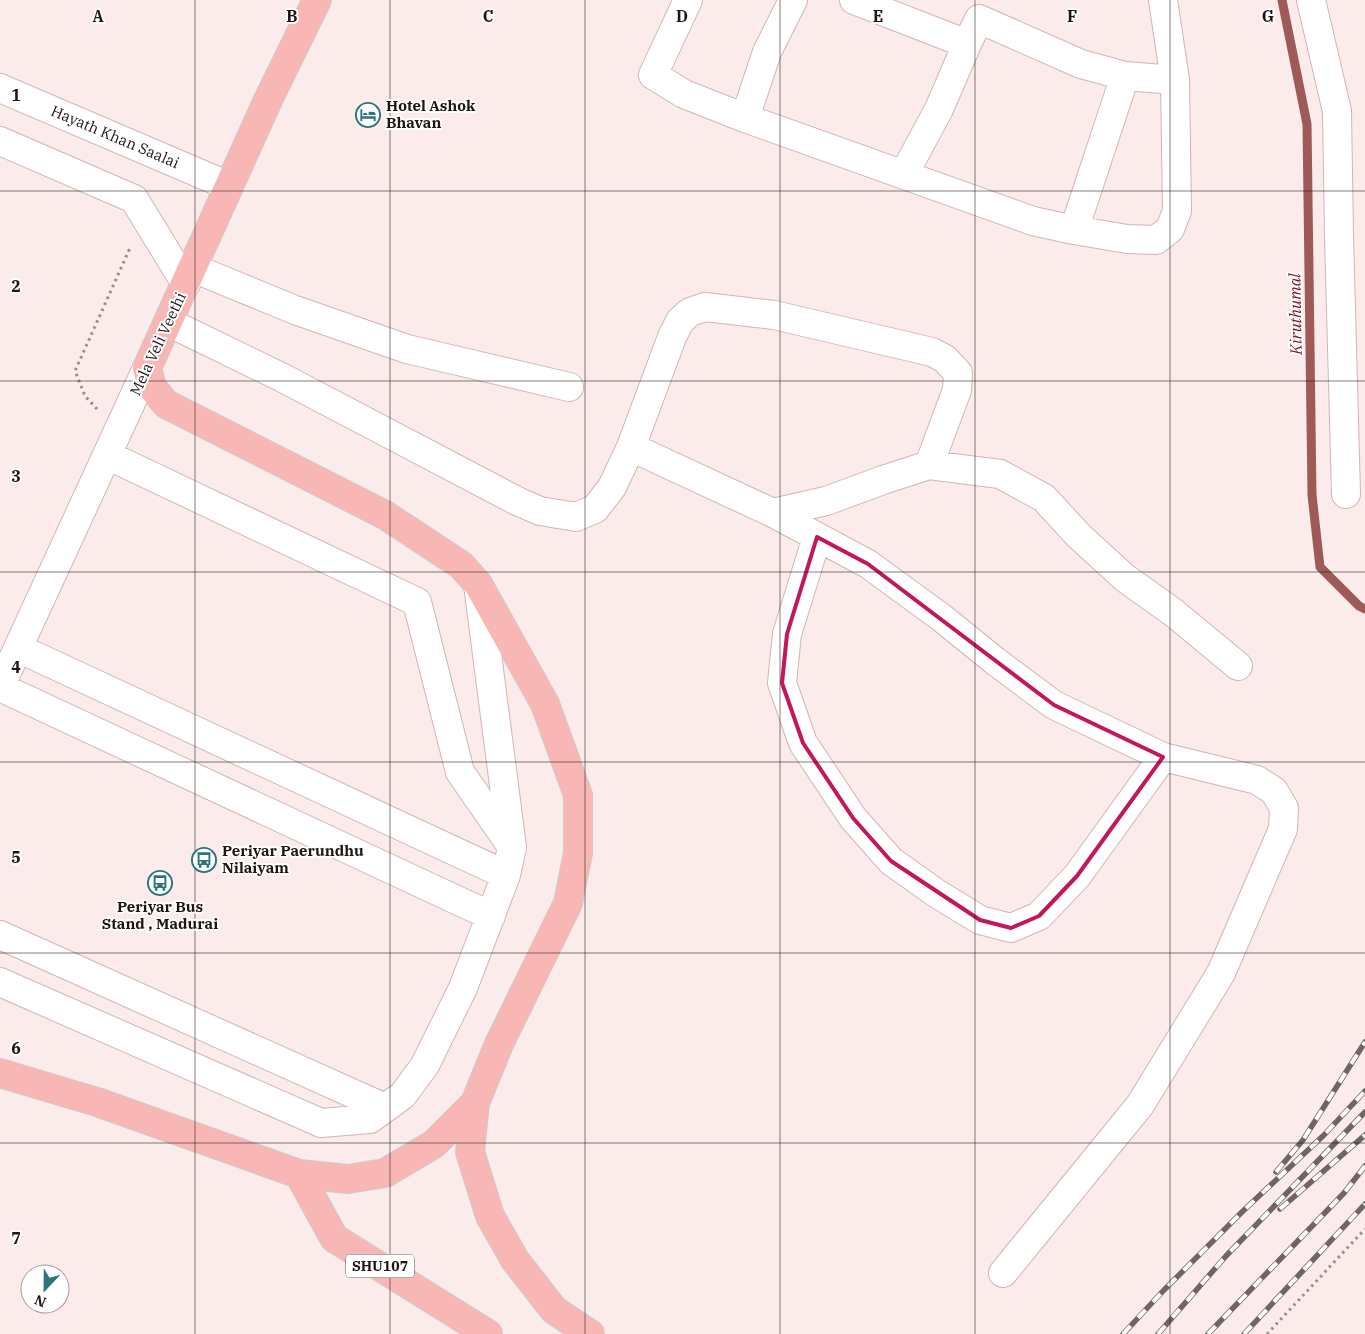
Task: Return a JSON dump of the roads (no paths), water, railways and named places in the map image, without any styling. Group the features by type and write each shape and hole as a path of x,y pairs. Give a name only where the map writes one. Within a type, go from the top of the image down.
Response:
{"main road":[{"name":"Mela Veli Veethi","path":"147,368 268,100 317,0"},
{"path":"147,368 152,387 166,404 385,515 461,565 478,584 545,704 578,795 578,853 568,903 499,1044 475,1102 470,1152 490,1216 515,1260 554,1310 590,1334"},
{"path":"0,1073 98,1102 299,1174 348,1179 385,1173 434,1144 475,1102"},
{"name":"SHU107","path":"299,1174 334,1238 488,1334"}],"street":[{"path":"688,0 654,75 684,94 745,118 1034,221 1127,240 1156,240 1170,229 1177,211 1175,80 1163,0"},
{"path":"745,118 767,52 794,0"},
{"path":"854,0 967,44"},
{"path":"1311,0 1337,112 1338,236 1346,494"},
{"path":"904,174 939,109 984,10 1081,64 1126,76 1175,80"},
{"path":"1074,230 1126,76"},
{"name":"Hayath Khan Saalai","path":"0,88 229,186"},
{"path":"0,141 134,199 189,276 407,349 570,387"},
{"path":"168,322 291,383 517,502 540,511 576,517 595,510 612,487 631,447 672,337 680,321 690,312 705,307 774,315 932,352 945,359 958,373 956,390 929,465"},
{"name":"Mela Veli Veethi","path":"0,688 147,368"},
{"path":"631,447 773,513 868,564 942,618 1054,705 1163,757 1257,780 1274,791 1284,808 1283,829 1221,973 1140,1105 1003,1273"},
{"path":"107,455 416,602 460,772 512,847"},
{"path":"773,513 826,502 929,465 1000,474 1044,498 1079,536 1125,578 1174,613 1238,666"},
{"path":"817,537 786,634 782,682 803,743 853,818 891,861 936,893 980,920 1010,928 1039,916 1077,876 1163,757"},
{"path":"0,982 321,1122 370,1119 403,1095 425,1065 463,988 506,875 512,847 478,584"},
{"path":"18,648 506,875"},
{"path":"0,688 491,916"},
{"path":"0,935 385,1108"}],"waterway":[{"name":"Kiruthumal","path":"1282,0 1307,124 1312,495 1320,567 1359,606 1365,609"}],"railway":[{"path":"1276,1172 1303,1140 1365,1042"},
{"path":"1123,1334 1164,1290 1243,1211 1324,1135 1365,1091"},
{"path":"1158,1334 1226,1256 1365,1112"},
{"path":"1280,1209 1365,1135"},
{"path":"1208,1334 1344,1193 1365,1166"},
{"path":"1244,1334 1365,1204"}],"place":[{"name":"Hotel Ashok Bhavan","path":"368,115"},
{"name":"Periyar Paerundhu Nilaiyam","path":"204,860"},
{"name":"Periyar Bus Stand , Madurai","path":"160,883"}]}
